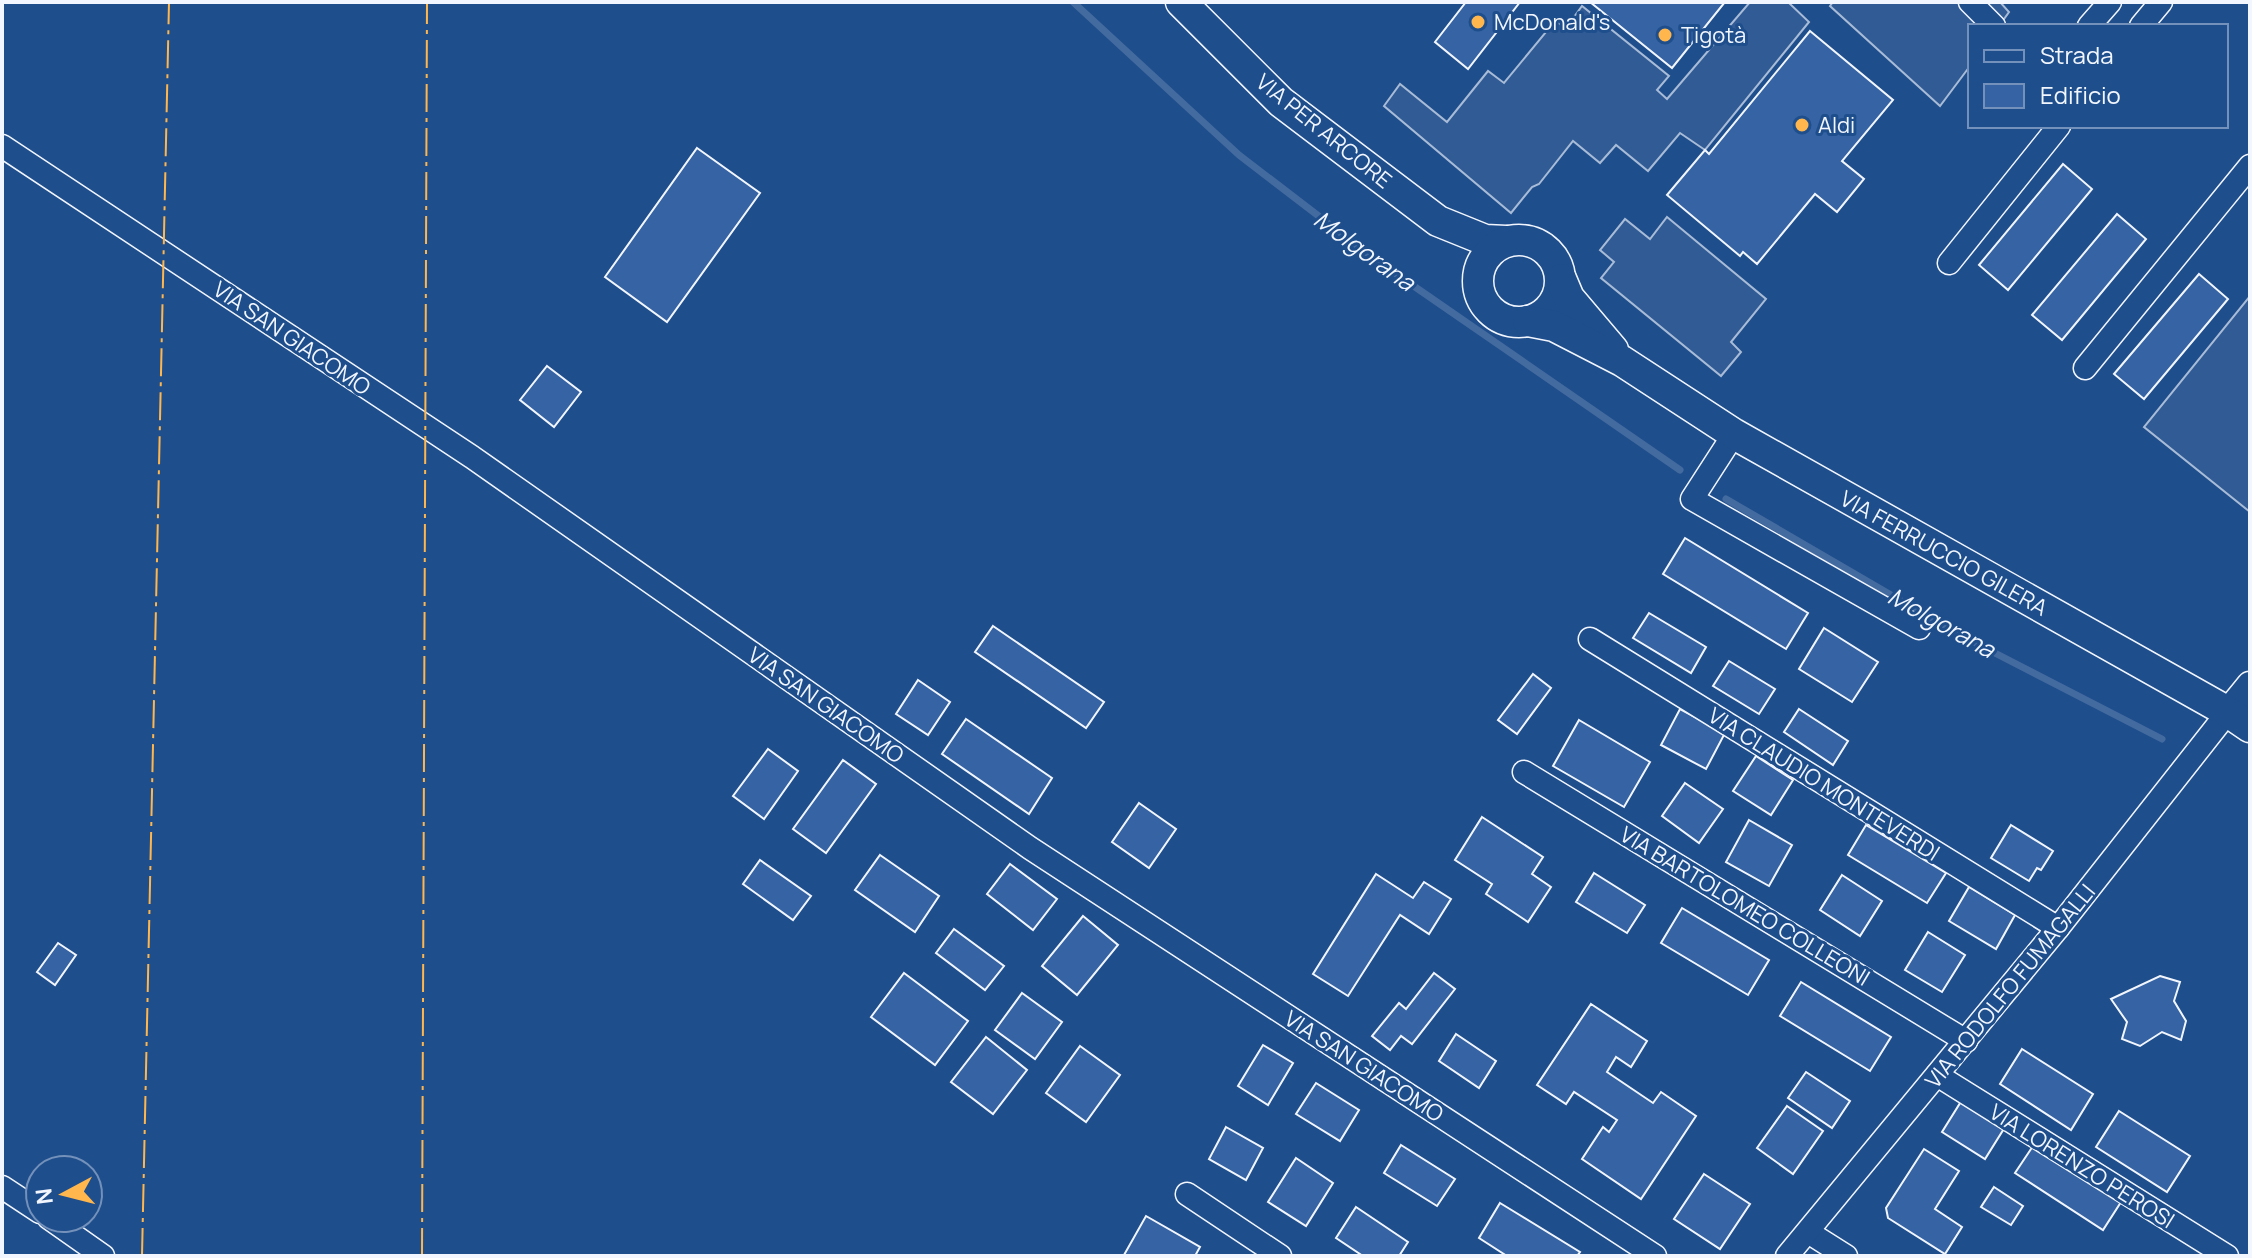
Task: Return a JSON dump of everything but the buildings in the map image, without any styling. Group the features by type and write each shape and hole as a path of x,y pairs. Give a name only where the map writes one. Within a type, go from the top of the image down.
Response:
{"main road":[{"name":"VIA PER ARCORE","path":"1181,2 1281,102 1438,221 1485,240 1506,241"},
{"name":"VIA PER ARCORE","path":"1438,221 1479,277"},
{"path":"1479,277 1486,256 1506,241"},
{"name":"VIA FERRUCCIO GILERA","path":"1506,241 1532,241 1552,255 1569,298 1632,367"},
{"name":"VIA FERRUCCIO GILERA","path":"1479,277 1482,298 1496,315 1506,320 1554,326 1632,367 1734,434 2239,720"},
{"path":"1528,321 1538,318 1554,303 1561,279"}],"street":[{"path":"1970,2 1992,24"},
{"path":"2091,24 2110,2"},
{"path":"2143,24 2161,2"},
{"path":"1949,263 2051,129"},
{"name":"VIA SAN GIACOMO","path":"2,146 472,457 1030,848 1655,1256"},
{"path":"2085,368 2250,166"},
{"path":"1734,434 1692,499 1919,628"},
{"name":"VIA CLAUDIO MONTEVERDI","path":"1590,639 2058,928"},
{"path":"2239,720 2250,685"},
{"name":"VIA RODOLFO FUMAGALLI","path":"1787,1256 2058,928 2239,720"},
{"name":"VIA BARTOLOMEO COLLEONI","path":"1524,772 1966,1041"},
{"name":"VIA LORENZO PEROSI","path":"1937,1075 2227,1256"},
{"path":"2,1187 24,1201"},
{"path":"1187,1194 1280,1256"},
{"path":"1808,1232 1846,1256"},
{"path":"72,1234 103,1256"}],"shaded area":[{"path":"1750,2 1788,2 1809,22 1705,150 1680,133 1648,171 1616,145 1600,163 1573,141 1511,213 1384,106 1400,84 1447,122 1488,71 1504,83 1555,21 1566,28 1582,6 1669,76 1657,90 1667,99"},
{"path":"1833,2 2000,2 2009,12 2000,24 1968,24 1968,69 1940,106 1830,6"},
{"path":"1667,217 1766,299 1731,342 1741,352 1721,376 1601,278 1614,262 1600,250 1625,219 1650,239"},
{"path":"2250,296 2250,512 2144,427"}],"waterway":[{"name":"Molgorana","path":"1073,2 1239,155 1376,260 1680,470"},
{"name":"Molgorana","path":"1726,499 1958,634 2162,739"}],"power":[{"path":"142,1256 169,2"},
{"path":"422,1256 427,2"}],"place":[{"name":"McDonald's","path":"1478,22"},
{"name":"Tigotà","path":"1665,35"},
{"name":"Aldi","path":"1802,125"}]}
